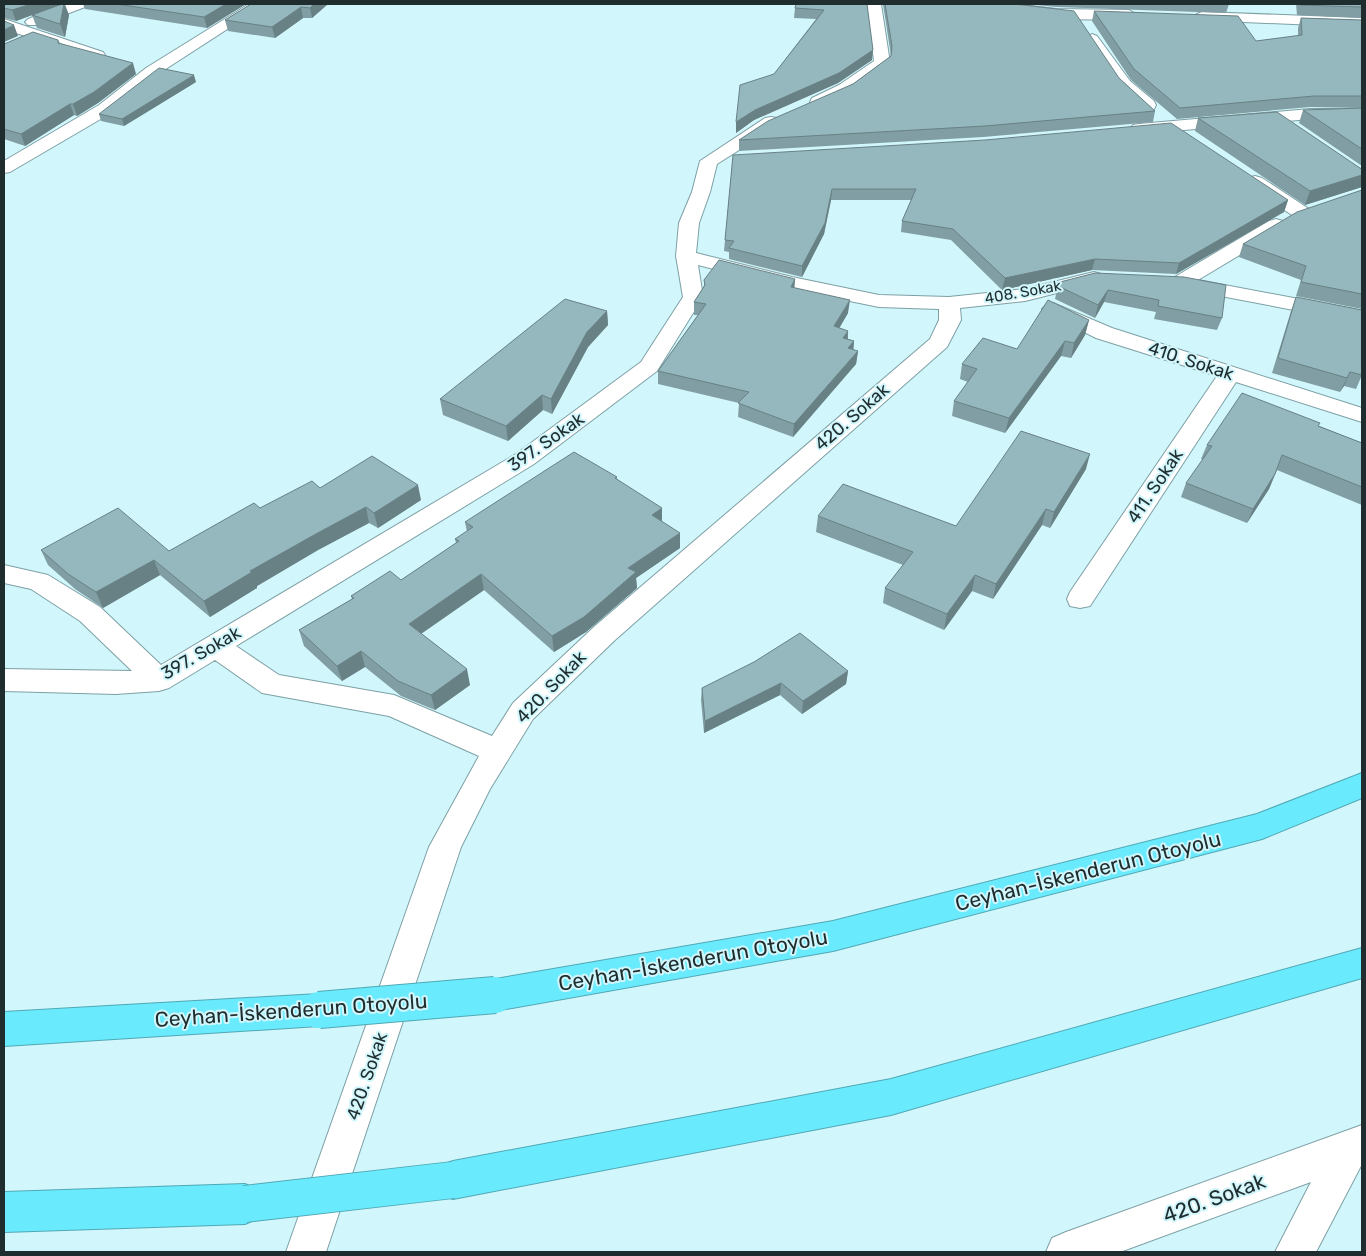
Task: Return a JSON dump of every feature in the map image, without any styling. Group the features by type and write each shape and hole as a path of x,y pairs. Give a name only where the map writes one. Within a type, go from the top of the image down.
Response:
{"highway":[{"name":"Ceyhan-İskenderun Otoyolu","path":"4,1029 319,1010 495,995 833,936 1262,826 1362,785"},
{"path":"4,1212 245,1204 452,1180 891,1097 1362,963"}],"street":[{"path":"14,32 80,4"},
{"path":"4,168 104,109 152,71 259,4"},
{"path":"709,160 761,126 845,89 882,63 882,48 873,14 874,4"},
{"path":"982,4 1056,14 1140,16"},
{"path":"1077,14 1124,84 1172,126 1194,141"},
{"path":"1186,17 1362,24"},
{"path":"14,32 37,35 109,59"},
{"path":"135,66 152,71"},
{"path":"1122,131 1276,116 1362,114"},
{"path":"1276,116 1300,133"},
{"path":"4,151 21,157"},
{"path":"709,160 748,158"},
{"name":"397. Sokak","path":"4,680 116,683 159,680 525,459 649,366 693,297 686,256 689,224 702,192 709,160"},
{"path":"1240,172 1311,211 1284,220 1170,282 1362,317"},
{"name":"408. Sokak","path":"686,256 791,283 880,301 949,303 1025,295 1092,278 1112,279"},
{"name":"410. Sokak","path":"1025,295 1104,333 1362,415"},
{"name":"420. Sokak","path":"306,1252 445,847 478,782 523,711 605,633 939,342 950,320 949,303"},
{"name":"411. Sokak","path":"1080,599 1230,374"},
{"path":"4,574 39,582 90,614 159,680"},
{"path":"215,646 272,685 394,706 498,751"},
{"path":"1295,1252 1356,1146"},
{"name":"420. Sokak","path":"1066,1252 1356,1146"}],"building":[{"path":"4,4 31,4 12,10 4,8"},
{"path":"64,4 60,24 32,15"},
{"path":"116,4 226,4 204,17"},
{"path":"251,4 314,4 310,8 301,7 272,27 225,20"},
{"path":"796,4 867,4 873,50 839,73 755,110 736,122 740,85 774,74 824,10 795,8"},
{"path":"885,4 1014,4 1074,11 1119,78 1155,111 985,126 739,140 768,121 853,84 891,56 892,46"},
{"path":"1362,4 1362,7 1300,5"},
{"path":"1094,11 1238,16 1256,41 1302,35 1301,18 1362,20 1362,96 1314,96 1180,108 1134,69"},
{"path":"4,21 14,25 4,30"},
{"path":"33,32 58,40 58,43 133,63 94,92 70,104 21,134 4,129 4,44"},
{"path":"159,68 194,75 122,119 99,114"},
{"path":"1362,108 1362,149 1303,110"},
{"path":"1277,112 1362,169 1362,175 1310,191 1198,118"},
{"path":"1171,123 1288,200 1179,263 1095,259 1005,278 953,229 902,221 916,189 832,189 825,223 802,266 729,248 734,241 725,240 733,155 985,140"},
{"path":"1362,190 1362,294 1301,282 1306,266 1243,244 1297,212"},
{"path":"719,260 795,279 791,287 850,300 834,326 848,331 843,338 854,341 848,348 858,351 794,424 738,403 749,392 658,371 706,304 694,302 705,285 704,280"},
{"path":"1095,273 1184,277 1226,285 1222,318 1158,306 1159,300 1108,290 1098,305 1058,286 1060,282"},
{"path":"1296,297 1362,310 1362,375 1350,372 1347,378 1278,358"},
{"path":"565,299 607,311 587,332 551,399 542,395 506,426 440,399"},
{"path":"1048,300 1089,320 1074,343 1065,341 1009,418 954,401 977,369 962,364 983,338 1017,349"},
{"path":"1242,393 1320,423 1318,426 1362,443 1362,487 1282,455 1275,474 1253,509 1186,483 1212,446 1207,445"},
{"path":"1021,431 1090,454 1054,512 1046,509 996,584 975,575 947,614 885,588 913,552 818,516 843,484 956,526"},
{"path":"574,452 617,477 615,478 662,508 652,515 680,533 628,568 636,572 584,617 552,636 481,574 409,624 467,669 431,695 398,681 361,651 337,666 299,630 354,598 351,596 390,571 401,580 459,541 455,539 473,527 465,522"},
{"path":"372,456 418,485 374,513 366,507 314,535 250,571 252,572 204,601 154,560 96,592 68,574 41,550 118,508 169,551 254,503 260,508 312,481 320,488"},
{"path":"800,633 848,671 803,701 781,683 705,721 702,688 754,662"}]}
